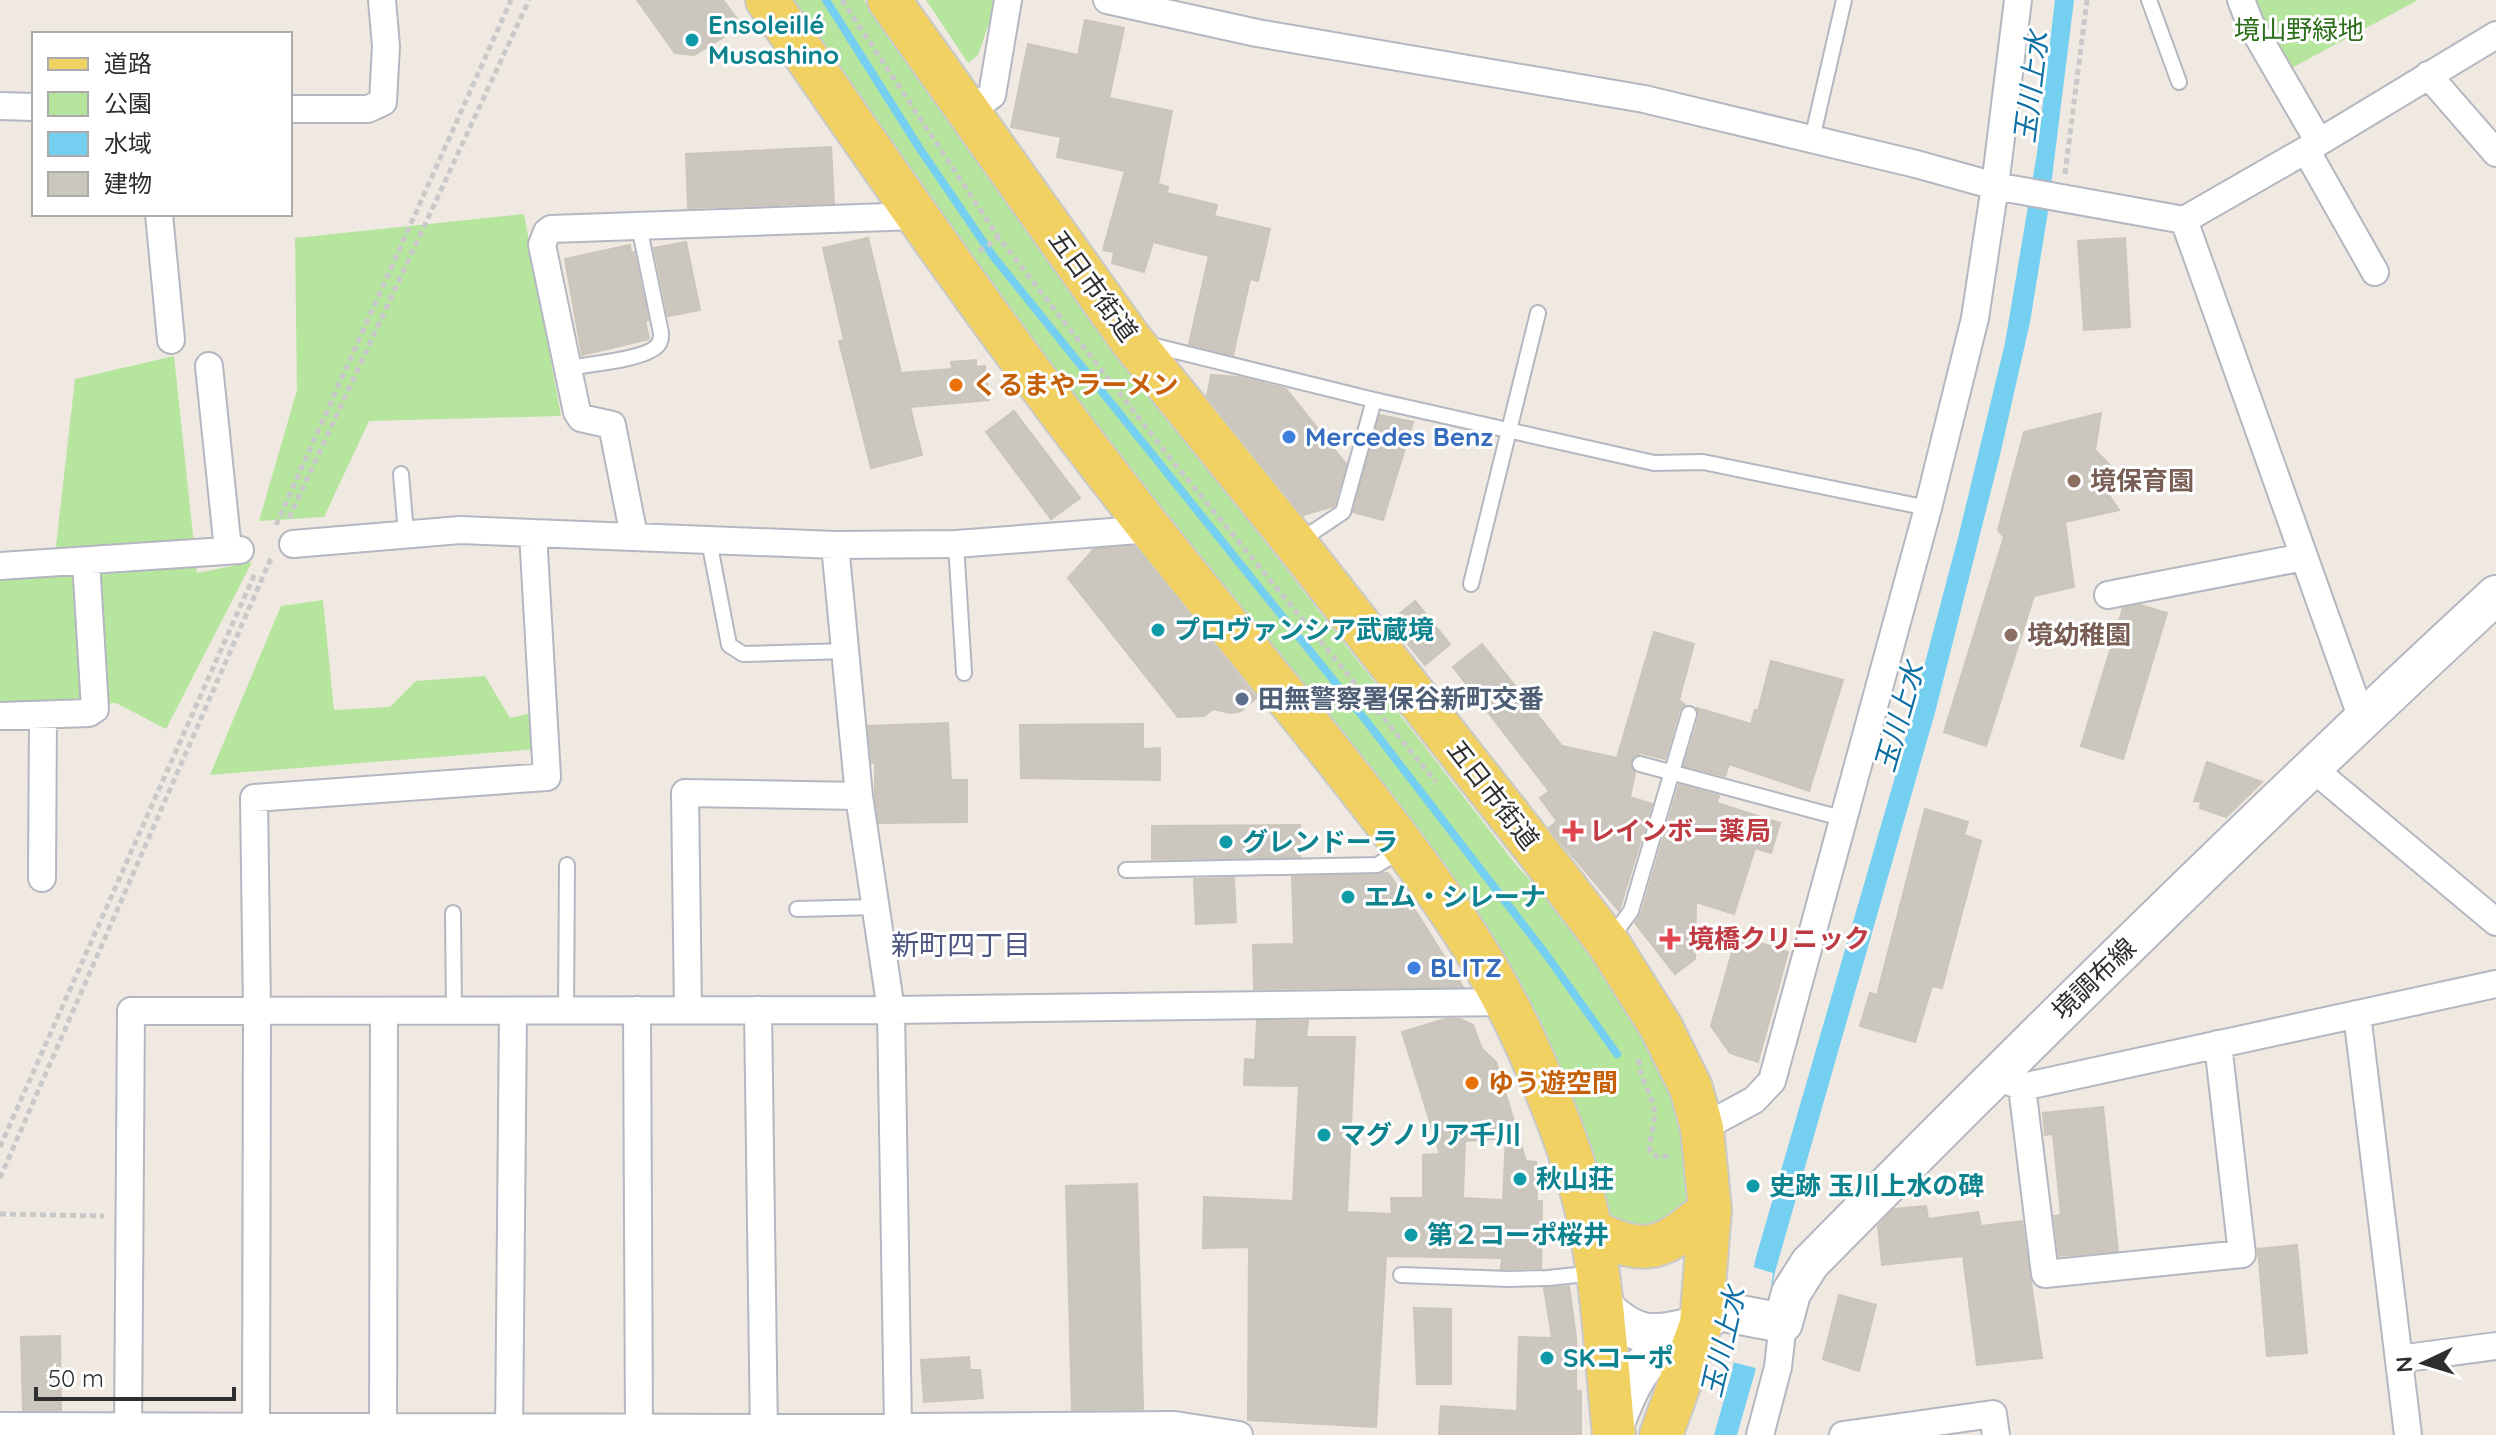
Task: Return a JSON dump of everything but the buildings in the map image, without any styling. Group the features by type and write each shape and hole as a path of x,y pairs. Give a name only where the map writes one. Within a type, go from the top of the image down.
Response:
{"main road":[{"path":"767,0 916,216 1151,529 1288,696 1406,848 1456,920 1505,1002 1533,1058 1579,1183 1590,1230 1598,1288 1613,1432"},
{"name":"五日市街道","path":"889,0 1131,340 1296,544 1608,943 1661,1027 1691,1088 1702,1128 1710,1210 1710,1317 1661,1435"},
{"name":"境調布線","path":"1777,1322 1810,1263 2009,1081 2311,767 2496,595"},
{"path":"1590,1230 1616,1243 1658,1246 1680,1234 1710,1210"},
{"path":"1598,1288 1620,1324 1646,1333 1667,1333 1710,1317 1777,1322"},
{"path":"1613,1432 1628,1392 1648,1362 1661,1349 1710,1317"}],"street":[{"path":"292,109 368,109 383,102 386,46 382,0"},
{"path":"967,112 992,95 1008,0"},
{"path":"1107,0 1257,33 1644,99 2006,188 2184,220 2496,35"},
{"path":"1702,1128 1754,1100 1772,1081 1928,508 2006,188 2018,0"},
{"path":"2241,0 2375,272"},
{"path":"2428,75 2496,153"},
{"path":"0,106 32,107"},
{"path":"159,216 171,340"},
{"path":"634,536 612,425 581,418 577,412 543,238 551,229 916,216"},
{"path":"2184,220 2362,719"},
{"path":"0,566 234,550 209,366"},
{"path":"284,541 460,530 835,545 956,544 1151,529"},
{"path":"256,1430 254,798 547,777 533,533"},
{"path":"835,545 859,796 891,1010 898,1427"},
{"path":"2108,595 2304,557"},
{"path":"0,716 89,713 95,709 86,561"},
{"path":"42,878 43,716"},
{"path":"2311,767 2496,922"},
{"path":"688,1010 685,793 859,796"},
{"path":"2218,1044 2242,1254 2045,1274 2009,1081 2218,1044 2496,984"},
{"path":"128,1430 131,1011 891,1010 1505,1002"},
{"path":"637,1010 639,1428"},
{"path":"758,1010 764,1432"},
{"path":"383,1431 384,1011"},
{"path":"509,1431 513,1011"},
{"path":"2357,1014 2408,1435"},
{"path":"1760,1435 1778,1367 1777,1322"},
{"path":"2399,1359 2496,1346"},
{"path":"1843,1435 1993,1414 1996,1435"},
{"path":"0,1426 383,1431 639,1428 764,1432 898,1427 1175,1425 1239,1435"}],"lane":[{"path":"1812,139 1844,0"},
{"path":"2149,0 2179,82"},
{"path":"568,368 638,355 656,348 660,342 661,333 639,226"},
{"path":"1471,584 1538,313"},
{"path":"1131,340 1374,400 1654,463 1703,462 1928,508"},
{"path":"1296,544 1343,512 1374,400"},
{"path":"401,474 406,534"},
{"path":"709,541 729,645 736,651 743,654 846,651"},
{"path":"956,544 964,673"},
{"path":"1608,943 1631,911 1689,714"},
{"path":"1640,764 1845,819"},
{"path":"1126,870 1377,865 1406,848"},
{"path":"566,1010 567,865"},
{"path":"797,909 876,907"},
{"path":"453,913 454,1011"},
{"path":"1401,1275 1548,1278 1598,1288"}],"path":[{"path":"0,1178 529,0"},
{"path":"842,0 996,240 1170,458 1441,787"},
{"path":"2058,197 2087,0"},
{"path":"981,250 996,240"},
{"path":"1639,1056 1639,1070 1654,1109 1650,1152 1658,1157 1670,1156 1677,1164"},
{"path":"0,1214 129,1217"}],"green space":[{"path":"787,0 864,0 1021,222 1184,438 1517,866 1572,926 1653,1036 1706,1193 1653,1229 1604,1223 1553,1067 1151,500 981,272"},
{"path":"926,0 997,0 978,55 968,63"},
{"name":"境山野緑地","path":"2252,0 2418,0 2288,70"},
{"path":"524,214 561,416 369,421 324,517 259,521 297,390 295,238"},
{"path":"174,356 197,573 252,562 166,729 116,703 0,708 0,575 53,572 75,379"},
{"path":"323,600 334,710 390,707 416,681 485,676 510,718 541,711 538,749 210,775 281,606"}],"water":[{"path":"2055,0 2074,0 2047,218 2030,322 2000,455 1936,709 1775,1272 1755,1372 1737,1435 1714,1435 1731,1375 1756,1257 1893,784 1959,534 2005,343 2037,153"}],"pier":[{"path":"1750,1266 1773,1273 1759,1369 1729,1361"}],"waterway":[{"path":"826,0 920,149 993,256 1367,722 1545,953 1617,1054"}],"place":[{"name":"Ensoleillé Musashino","path":"692,40"},
{"name":"くるまやラーメン","path":"956,385"},
{"name":"Mercedes Benz","path":"1289,437"},
{"name":"境保育園","path":"2074,481"},
{"name":"プロヴァンシア武蔵境","path":"1158,630"},
{"name":"境幼稚園","path":"2011,635"},
{"name":"田無警察署保谷新町交番","path":"1242,699"},
{"name":"レインボー薬局","path":"1573,831"},
{"name":"グレンドーラ","path":"1226,842"},
{"name":"エム・シレーナ","path":"1348,897"},
{"name":"境橋クリニック","path":"1670,939"},
{"name":"BLITZ","path":"1414,968"},
{"name":"ゆう遊空間","path":"1472,1083"},
{"name":"マグノリア千川","path":"1324,1135"},
{"name":"秋山荘","path":"1520,1179"},
{"name":"史跡 玉川上水の碑","path":"1753,1186"},
{"name":"第２コーポ桜井","path":"1411,1235"},
{"name":"SKコーポ","path":"1547,1358"}],"district":[{"name":"新町四丁目","path":"961,945"}],"water label":[{"name":"玉川上水","path":"2031,87"},
{"name":"玉川上水","path":"1899,717"},
{"name":"玉川上水","path":"1723,1342"}]}
